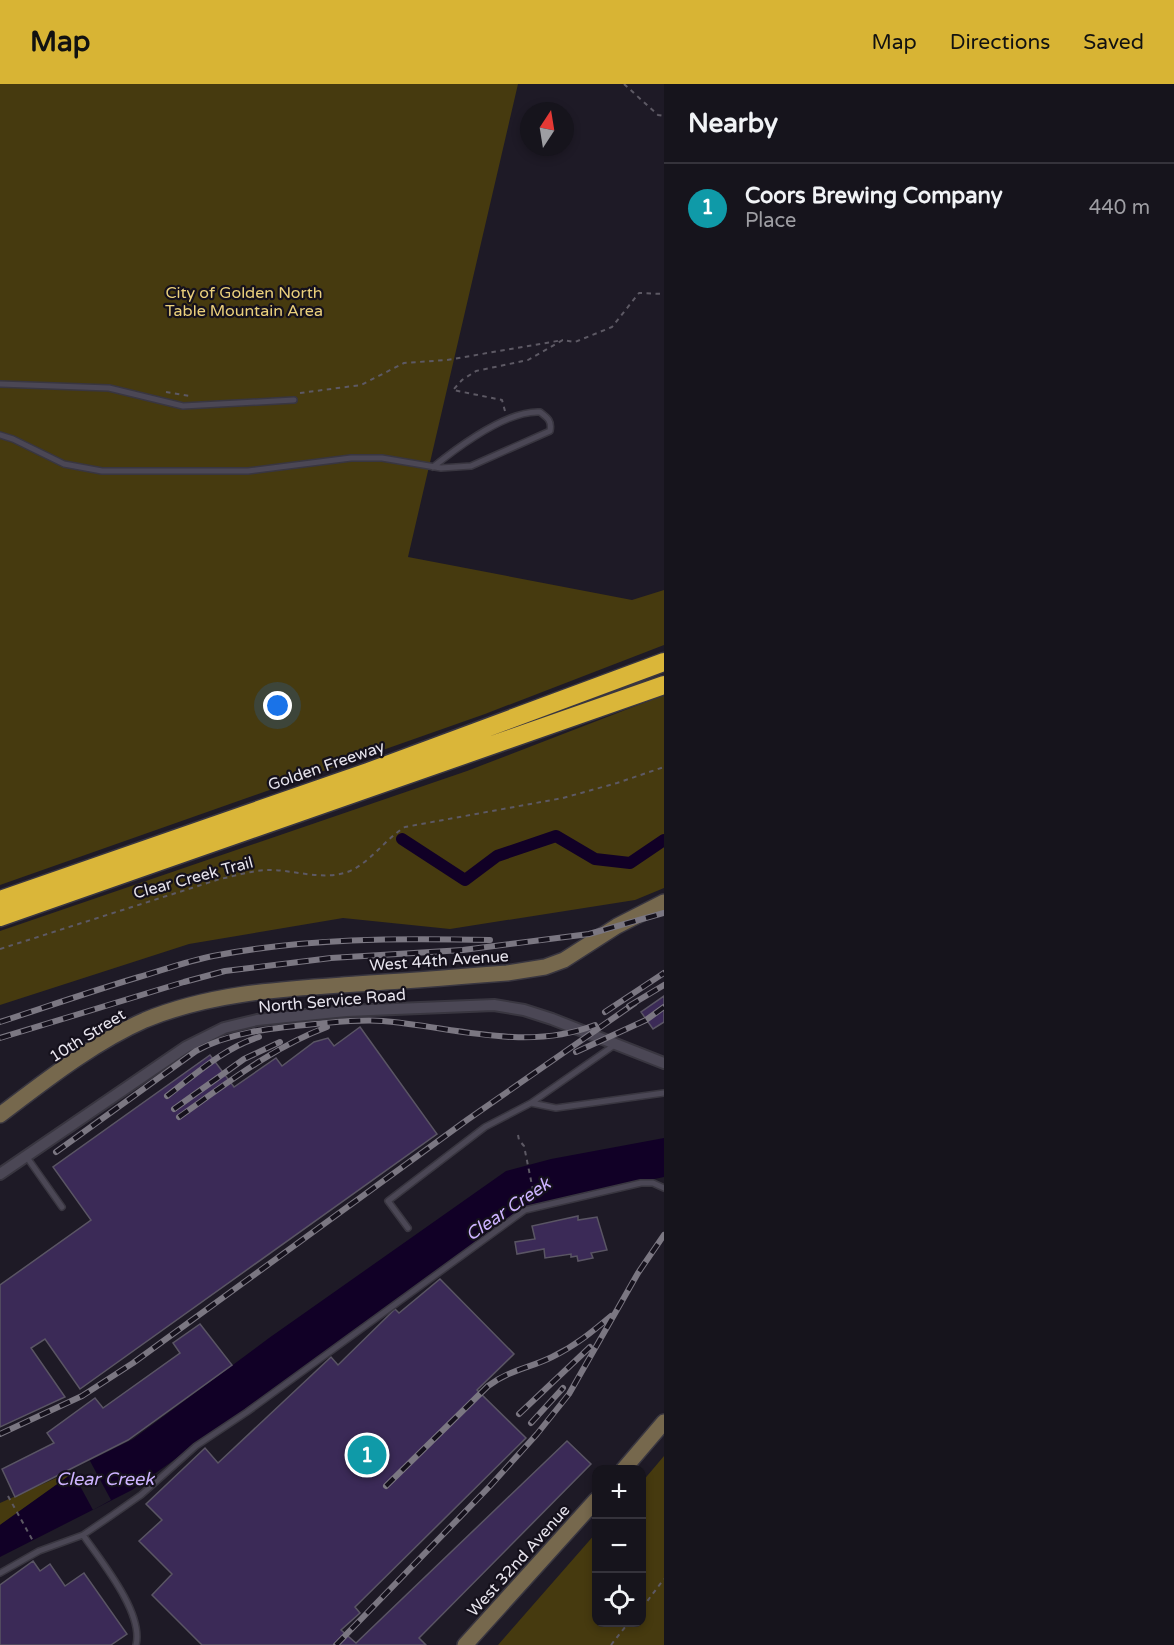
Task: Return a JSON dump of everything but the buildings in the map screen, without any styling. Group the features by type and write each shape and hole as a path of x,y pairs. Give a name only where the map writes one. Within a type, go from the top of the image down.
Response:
{"highway":[{"name":"Golden Freeway","path":"0,900 368,772 664,662"},
{"path":"0,917 664,685"}],"street":[{"name":"West 44th Avenue","path":"201,1002 272,989 507,973 544,967 564,960 616,926 664,902"},
{"name":"10th Street","path":"0,1115 85,1054 120,1032 146,1020 201,1002"},
{"name":"North Service Road","path":"0,1174 186,1047 224,1028 257,1020 346,1011 494,1005 524,1010 664,1063"},
{"path":"627,1465 664,1422"},
{"name":"West 32nd Avenue","path":"465,1645 592,1505"}],"lane":[{"path":"0,384 109,388 183,405 295,397"},
{"path":"0,435 64,464 102,471 248,471 351,458 382,458 433,467 441,468 471,466 550,431 551,424 548,418 540,412 516,415 459,446 433,467"},
{"path":"408,1228 388,1201 485,1128 531,1103 616,1044"},
{"path":"531,1103 556,1108 664,1093"},
{"path":"26,1156 62,1207"},
{"path":"0,1572 39,1551 83,1535 141,1495 196,1446 247,1412 525,1210 641,1182 652,1183 664,1188"},
{"path":"83,1535 126,1598 139,1635 136,1645"}],"path":[{"path":"624,84 658,115 664,116"},
{"path":"295,397 361,385 404,363 447,360 563,340 575,342 612,327 639,293 664,294"},
{"path":"508,419 502,400 453,390 462,380 476,371 528,360 563,340"},
{"path":"165,392 198,398"},
{"name":"Clear Creek Trail","path":"0,949 220,879 267,870 324,875 350,871 405,827 563,798 664,767"},
{"path":"518,1135 528,1161 536,1206"},
{"path":"8,1496 33,1541"},
{"path":"646,1603 664,1579"},
{"path":"611,1645 626,1627"}],"green space":[{"name":"City of Golden North Table Mountain Area","path":"0,84 518,84 408,557 632,600 664,590 664,645 485,714 0,885"},
{"path":"664,695 664,888 635,900 450,929 343,918 189,944 0,1005 0,931 467,771"},
{"path":"664,1456 664,1645 498,1645 592,1538 592,1627 646,1627 646,1477"},
{"path":"72,1471 73,1473 0,1525 0,1503"}],"water":[{"name":"Clear Creek","path":"664,1138 664,1177 530,1205 132,1490 0,1557 0,1525 91,1460 133,1439 269,1338 506,1171 551,1159"}],"pier":[{"path":"90,1461 111,1500 93,1510 72,1471"}],"waterway":[{"path":"402,839 465,880 497,856 556,836 595,859 630,863 664,840"}],"railway":[{"path":"0,1038 225,971 331,958 463,950 589,934 664,913"},
{"path":"0,1022 185,963 248,950 352,940 490,940"},
{"path":"605,1012 664,973"},
{"path":"629,1006 664,985"},
{"path":"0,1434 82,1396 133,1363 467,1120 635,1003"},
{"path":"576,1052 646,1020 664,1007"},
{"path":"56,1152 196,1051 239,1035 284,1027 357,1021 383,1021 516,1037 543,1037 569,1033 595,1025"},
{"path":"179,1117 269,1056 327,1027"},
{"path":"167,1096 222,1055 259,1037"},
{"path":"174,1109 244,1059 280,1042"},
{"path":"336,1645 490,1486 537,1434 569,1394 638,1273 664,1235"},
{"path":"386,1486 488,1386 504,1376 560,1353 611,1316"},
{"path":"519,1414 590,1347"},
{"path":"531,1423 563,1388"}],"place":[{"name":"Coors Brewing Company","path":"367,1455"}]}
